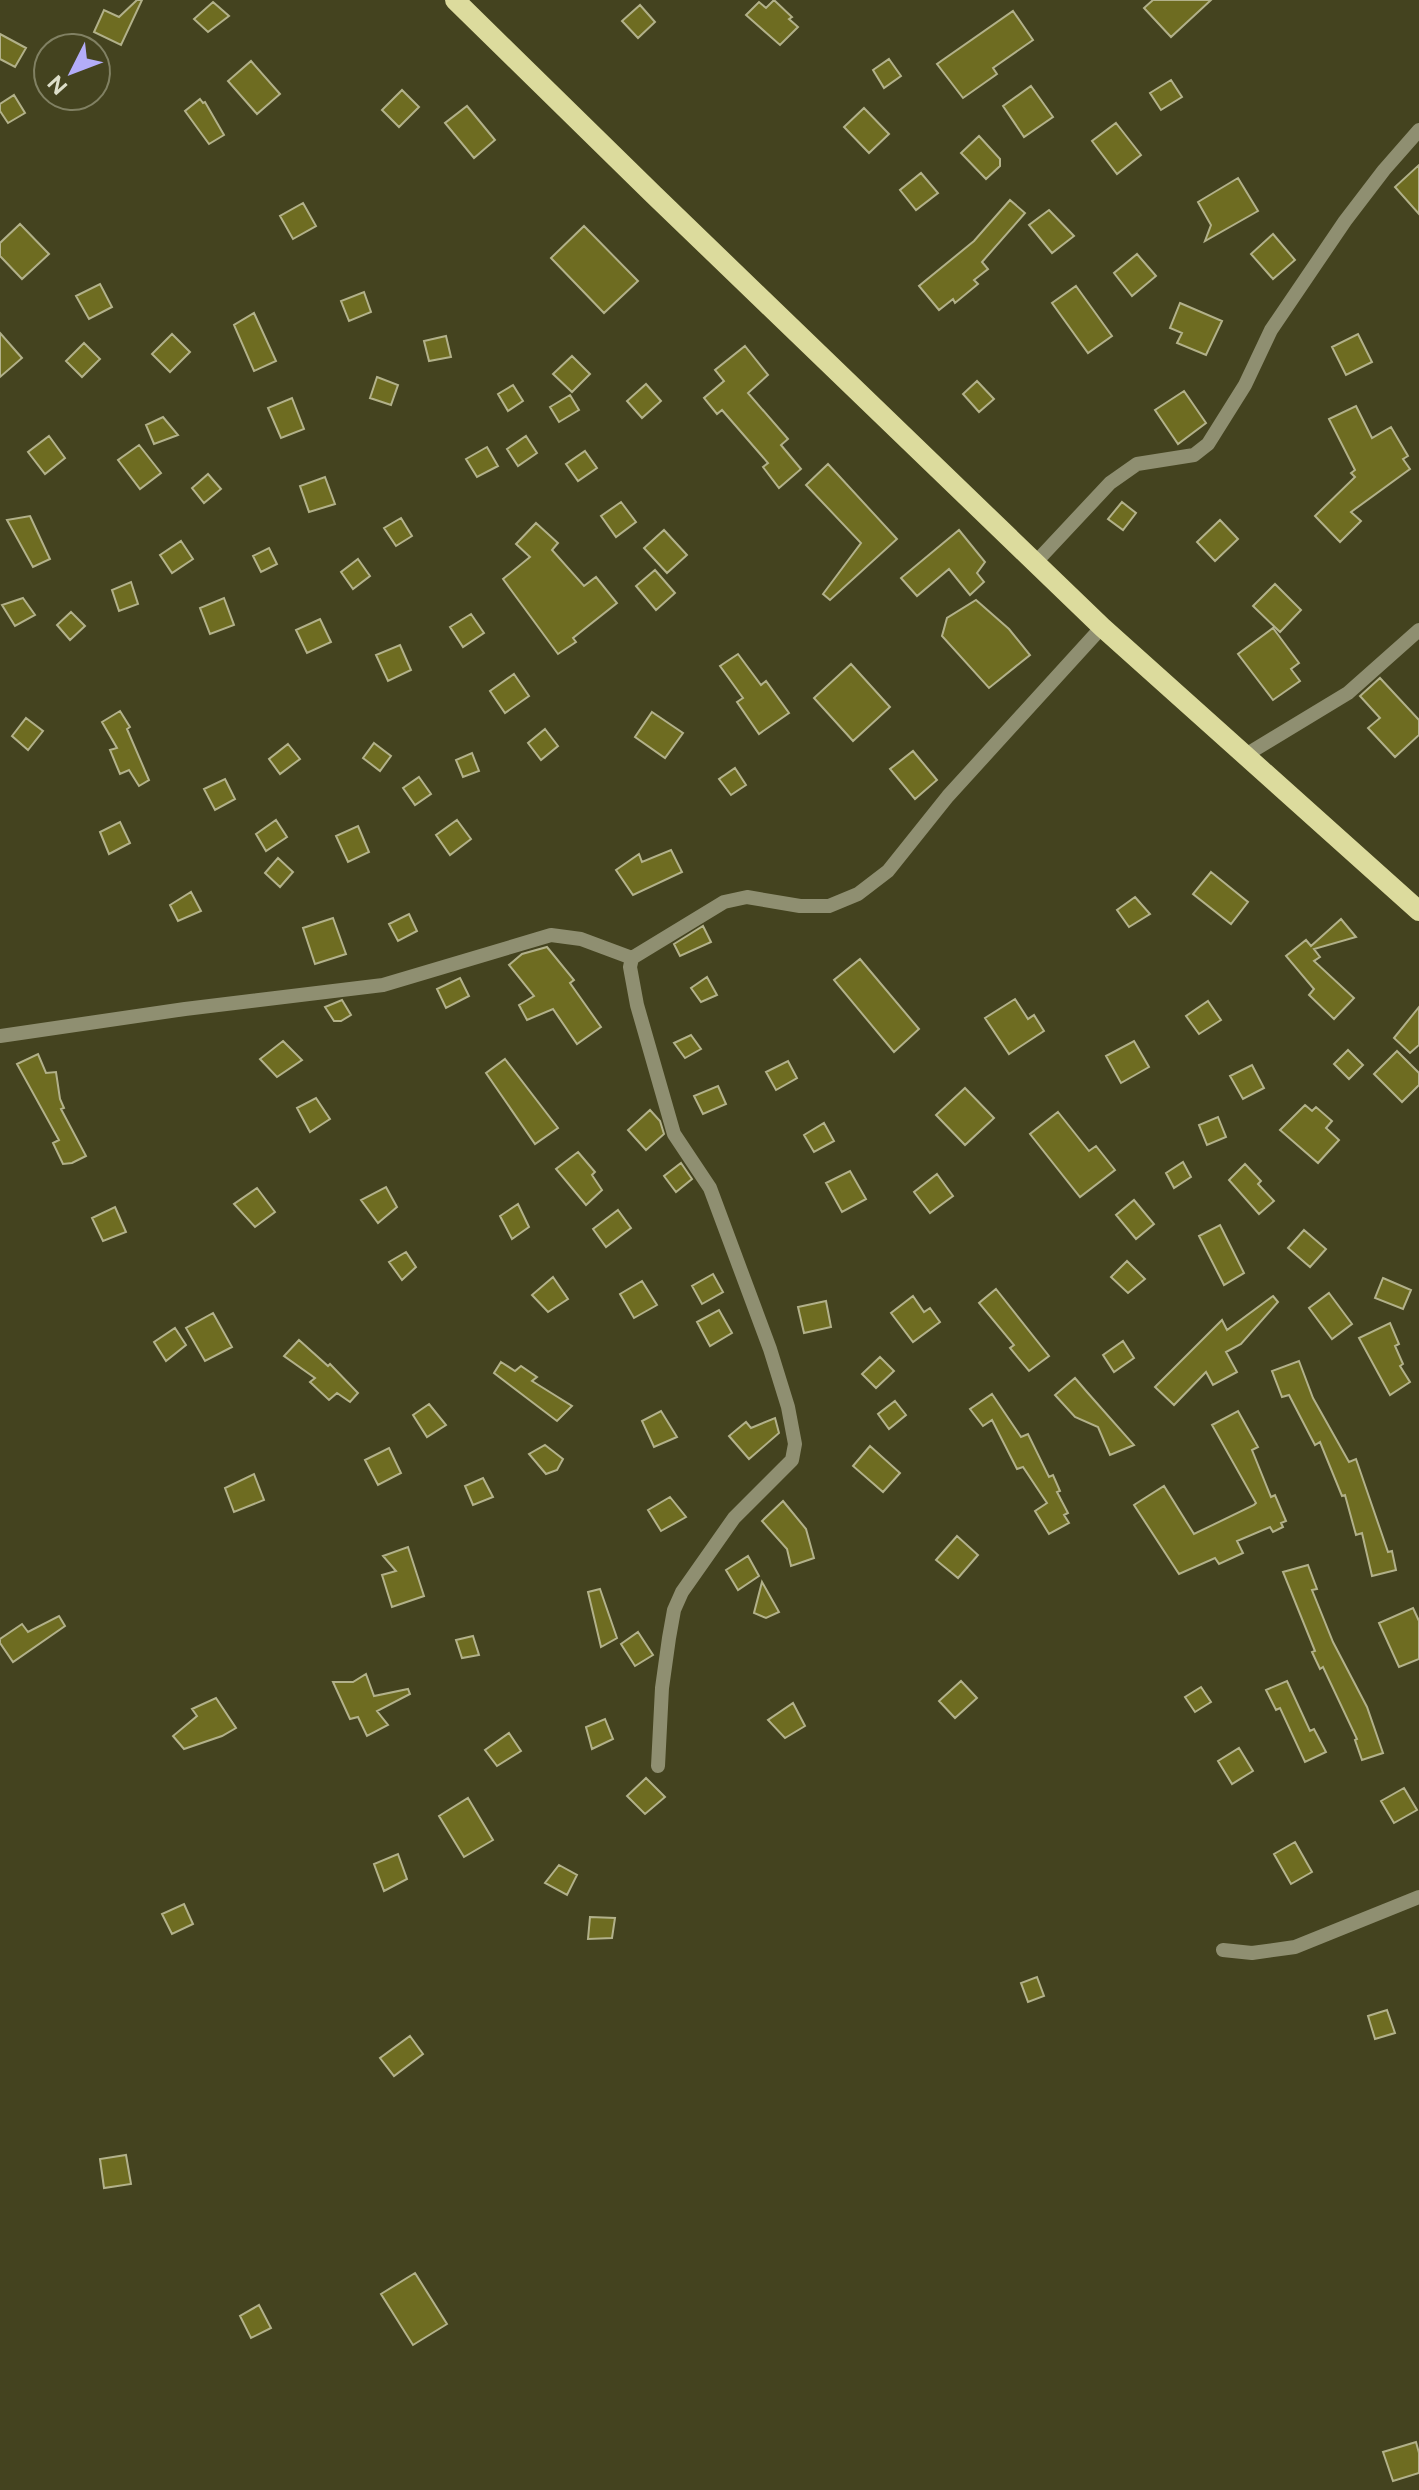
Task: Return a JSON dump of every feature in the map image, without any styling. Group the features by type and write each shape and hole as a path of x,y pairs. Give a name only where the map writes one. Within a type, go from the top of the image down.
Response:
{"main road":[{"path":"455,0 1102,627 1419,911"}],"street":[{"path":"1036,562 1110,483 1137,464 1194,455 1208,444 1245,385 1271,330 1345,221 1419,130"},
{"path":"658,1766 674,1610 682,1592 734,1518 792,1460 795,1444 788,1407 767,1340 710,1188 674,1134 637,1005 630,967 632,958 724,902 747,897 800,906 829,906 858,894 888,871 948,796 1102,627"},
{"path":"1244,756 1348,693 1419,630"},
{"path":"0,1036 383,985 551,935 581,939 632,958"},
{"path":"1223,1950 1252,1953 1295,1947 1419,1897"}],"building":[{"path":"137,0 142,0 121,45 112,41 112,32 94,32 104,10 119,17"},
{"path":"774,0 798,27 780,45 746,15 759,2 766,8"},
{"path":"1153,0 1211,0 1171,37 1144,8"},
{"path":"213,2 229,16 208,32 194,19"},
{"path":"640,5 655,22 638,38 622,21"},
{"path":"1013,11 1033,40 993,68 997,74 963,98 937,64"},
{"path":"0,34 26,48 15,67 0,59"},
{"path":"889,59 901,76 884,88 873,70"},
{"path":"251,61 280,94 257,114 228,81"},
{"path":"1171,80 1182,97 1161,110 1150,93"},
{"path":"1031,86 1053,117 1024,137 1003,106"},
{"path":"402,90 419,107 399,127 382,110"},
{"path":"14,95 25,113 8,123 0,111 0,104"},
{"path":"200,99 205,102 224,135 209,144 185,111"},
{"path":"467,106 495,140 474,158 445,123"},
{"path":"864,108 889,134 869,153 844,127"},
{"path":"1116,123 1141,155 1117,174 1092,141"},
{"path":"979,136 1000,159 1000,166 986,179 961,153"},
{"path":"1419,165 1419,214 1395,187"},
{"path":"921,173 938,193 916,210 900,190"},
{"path":"1238,178 1258,211 1205,241 1211,225 1198,202"},
{"path":"1010,200 1025,213 982,262 988,269 974,280 978,284 955,303 953,299 939,310 919,286 974,241"},
{"path":"303,203 316,226 293,239 280,216"},
{"path":"1049,210 1074,236 1052,253 1029,225"},
{"path":"20,224 49,254 22,279 0,256 0,243"},
{"path":"584,226 638,281 604,313 551,258"},
{"path":"1273,234 1295,260 1273,279 1251,254"},
{"path":"1137,254 1156,276 1132,296 1114,273"},
{"path":"100,284 112,307 89,319 76,296"},
{"path":"1076,286 1112,336 1088,353 1052,303"},
{"path":"364,292 371,312 349,321 341,301"},
{"path":"1180,303 1222,321 1206,355 1177,343 1182,333 1170,328"},
{"path":"254,313 276,361 254,371 234,325"},
{"path":"0,333 22,358 0,377"},
{"path":"172,334 190,352 170,372 152,354"},
{"path":"1358,334 1372,362 1346,375 1332,347"},
{"path":"446,336 451,357 429,361 424,341"},
{"path":"84,343 100,359 82,377 66,361"},
{"path":"745,346 768,375 748,393 788,439 781,445 801,469 779,488 763,467 768,463 722,410 717,414 704,398 724,381 715,370"},
{"path":"572,356 590,374 572,392 553,374"},
{"path":"377,377 398,385 391,405 370,398"},
{"path":"977,381 994,399 979,412 963,394"},
{"path":"646,384 661,401 642,418 627,401"},
{"path":"513,385 523,401 508,411 498,394"},
{"path":"1184,391 1206,423 1178,444 1155,410"},
{"path":"570,395 579,410 559,422 550,407"},
{"path":"292,398 304,429 281,438 268,408"},
{"path":"1356,406 1372,438 1391,427 1408,456 1403,459 1410,469 1351,512 1361,521 1340,542 1315,516 1355,477 1351,473 1355,470 1329,419"},
{"path":"163,417 178,435 154,444 146,425"},
{"path":"49,436 65,458 45,474 28,452"},
{"path":"526,436 537,453 518,466 507,449"},
{"path":"139,445 161,473 140,489 118,460"},
{"path":"487,447 498,466 477,477 466,459"},
{"path":"585,451 597,468 578,481 566,464"},
{"path":"828,464 897,539 830,600 823,594 861,543 806,485"},
{"path":"208,474 221,489 204,503 192,488"},
{"path":"325,477 335,504 309,512 300,486"},
{"path":"621,502 636,522 616,537 601,516"},
{"path":"1122,502 1136,513 1123,530 1108,519"},
{"path":"30,516 50,559 33,567 7,520"},
{"path":"401,518 412,536 396,546 384,528"},
{"path":"1220,520 1238,539 1215,561 1197,542"},
{"path":"536,523 558,543 552,550 584,586 596,577 617,603 573,638 576,642 558,654 503,579 530,557 516,544"},
{"path":"664,530 687,555 667,573 644,548"},
{"path":"959,530 985,562 977,573 984,582 970,595 949,569 917,596 901,578"},
{"path":"181,541 193,559 172,573 160,555"},
{"path":"269,548 277,564 261,572 253,556"},
{"path":"358,559 370,576 353,589 341,572"},
{"path":"655,570 675,593 656,610 636,586"},
{"path":"131,582 138,604 119,611 112,590"},
{"path":"1275,584 1301,610 1280,632 1253,606"},
{"path":"23,598 35,615 15,626 2,605"},
{"path":"224,598 234,625 210,634 200,608"},
{"path":"976,600 1009,629 1030,655 989,688 942,636 947,618"},
{"path":"71,612 85,626 70,640 57,625"},
{"path":"471,614 484,633 463,647 450,627"},
{"path":"320,619 331,642 307,653 296,630"},
{"path":"1273,628 1299,663 1291,669 1300,681 1273,700 1238,654"},
{"path":"400,645 411,670 388,681 376,655"},
{"path":"738,654 761,685 766,681 789,713 759,734 737,702 743,698 720,666"},
{"path":"851,664 890,707 853,741 814,698"},
{"path":"514,674 529,696 505,713 490,691"},
{"path":"1380,678 1419,720 1419,735 1395,757 1368,728 1380,718 1360,696"},
{"path":"120,711 130,727 127,729 149,780 139,786 129,770 120,774 110,750 117,748 102,722"},
{"path":"652,712 683,733 665,758 635,737"},
{"path":"26,718 43,731 28,750 12,736"},
{"path":"545,729 558,746 541,760 528,743"},
{"path":"374,743 391,756 380,771 363,758"},
{"path":"288,744 300,759 280,774 269,759"},
{"path":"913,751 937,780 915,799 890,769"},
{"path":"472,753 479,771 463,777 456,760"},
{"path":"735,768 746,785 731,795 719,779"},
{"path":"419,777 431,794 415,805 403,788"},
{"path":"225,779 235,799 215,810 204,789"},
{"path":"276,820 287,837 266,851 256,834"},
{"path":"457,820 471,839 450,855 436,835"},
{"path":"120,822 130,843 109,854 100,832"},
{"path":"358,826 369,852 348,862 336,836"},
{"path":"671,850 682,872 633,895 616,870 639,854 642,862"},
{"path":"278,858 293,872 280,887 265,873"},
{"path":"1211,872 1248,902 1231,924 1193,894"},
{"path":"191,892 201,911 178,921 170,905"},
{"path":"1135,897 1150,914 1129,927 1117,910"},
{"path":"409,914 417,931 398,941 389,924"},
{"path":"333,918 346,954 315,964 303,928"},
{"path":"1341,919 1356,937 1314,949 1320,957 1314,961 1354,998 1334,1019 1309,995 1314,989 1286,956 1306,940 1311,946"},
{"path":"703,926 711,942 680,956 674,944"},
{"path":"547,947 574,980 570,983 601,1027 577,1044 553,1009 527,1020 519,1005 534,996 509,965 522,954"},
{"path":"860,959 919,1029 894,1052 834,980"},
{"path":"707,977 717,995 701,1002 691,988"},
{"path":"460,978 469,996 446,1008 437,989"},
{"path":"1015,999 1028,1019 1034,1015 1044,1031 1009,1054 985,1018"},
{"path":"342,1000 351,1015 334,1021 325,1007"},
{"path":"1208,1001 1221,1020 1199,1034 1186,1016"},
{"path":"1419,1007 1419,1045 1410,1053 1394,1038"},
{"path":"691,1035 701,1049 685,1058 674,1043"},
{"path":"283,1041 302,1060 277,1077 260,1059"},
{"path":"1134,1041 1149,1067 1121,1083 1106,1056"},
{"path":"1348,1050 1363,1065 1349,1079 1334,1064"},
{"path":"1397,1051 1419,1073 1419,1085 1402,1102 1374,1074"},
{"path":"38,1054 46,1073 56,1072 64,1108 61,1109 86,1156 72,1163 63,1164 53,1143 59,1140 17,1064"},
{"path":"505,1059 558,1128 535,1144 486,1073"},
{"path":"788,1061 797,1078 776,1090 766,1072"},
{"path":"1252,1065 1264,1088 1243,1099 1230,1076"},
{"path":"718,1086 726,1104 703,1114 694,1096"},
{"path":"965,1088 994,1118 965,1145 936,1115"},
{"path":"316,1098 330,1119 310,1132 297,1108"},
{"path":"1305,1105 1312,1111 1316,1107 1332,1121 1326,1128 1339,1140 1318,1163 1280,1130"},
{"path":"650,1110 660,1121 664,1134 646,1150 628,1130"},
{"path":"1058,1112 1089,1151 1096,1146 1115,1170 1080,1197 1030,1134"},
{"path":"1218,1117 1226,1137 1207,1145 1199,1125"},
{"path":"824,1123 834,1141 814,1152 804,1135"},
{"path":"578,1152 595,1172 592,1175 602,1190 586,1205 556,1169"},
{"path":"1183,1162 1191,1177 1174,1188 1166,1173"},
{"path":"681,1163 692,1179 676,1192 664,1176"},
{"path":"1245,1164 1274,1201 1259,1214 1229,1180"},
{"path":"850,1171 866,1199 842,1212 826,1183"},
{"path":"937,1174 953,1196 930,1213 914,1192"},
{"path":"386,1187 397,1207 378,1223 361,1200"},
{"path":"257,1188 275,1212 255,1227 234,1204"},
{"path":"1134,1200 1154,1224 1136,1239 1116,1215"},
{"path":"518,1204 529,1227 512,1239 500,1216"},
{"path":"115,1207 126,1232 103,1241 92,1218"},
{"path":"618,1210 631,1228 606,1247 593,1229"},
{"path":"1220,1225 1244,1273 1224,1285 1199,1236"},
{"path":"1304,1230 1326,1249 1310,1267 1288,1248"},
{"path":"406,1252 416,1267 402,1280 389,1262"},
{"path":"1127,1261 1145,1279 1128,1293 1111,1277"},
{"path":"713,1274 723,1292 702,1304 692,1286"},
{"path":"553,1277 568,1299 548,1312 532,1295"},
{"path":"1383,1278 1411,1290 1403,1309 1375,1298"},
{"path":"642,1281 657,1305 634,1318 620,1294"},
{"path":"996,1289 1049,1356 1029,1371 1010,1348 1014,1345 979,1303"},
{"path":"1329,1293 1352,1324 1332,1339 1309,1308"},
{"path":"913,1296 924,1312 930,1308 940,1322 913,1342 891,1313"},
{"path":"1273,1296 1278,1302 1241,1344 1226,1352 1237,1372 1213,1385 1206,1372 1174,1405 1155,1387 1222,1320 1227,1330"},
{"path":"826,1301 831,1327 804,1333 798,1307"},
{"path":"719,1310 732,1333 710,1346 697,1322"},
{"path":"213,1313 232,1347 205,1361 186,1328"},
{"path":"1390,1323 1399,1344 1395,1346 1403,1364 1400,1366 1410,1382 1390,1395 1359,1338"},
{"path":"175,1328 186,1345 166,1361 154,1342"},
{"path":"299,1340 328,1366 330,1364 358,1393 350,1402 337,1393 329,1400 310,1382 315,1378 284,1356"},
{"path":"1123,1341 1134,1358 1114,1372 1103,1355"},
{"path":"880,1357 894,1371 876,1388 862,1374"},
{"path":"1299,1361 1313,1398 1349,1462 1356,1459 1388,1552 1392,1551 1396,1570 1372,1576 1362,1533 1356,1535 1345,1495 1342,1496 1320,1442 1315,1445 1289,1395 1282,1397 1272,1371"},
{"path":"501,1362 515,1371 521,1366 537,1377 532,1381 572,1406 557,1421 494,1373"},
{"path":"1075,1378 1134,1445 1110,1455 1098,1427 1075,1417 1055,1395"},
{"path":"992,1394 1021,1437 1028,1434 1049,1477 1053,1475 1060,1491 1057,1492 1068,1513 1064,1515 1069,1523 1049,1534 1035,1511 1047,1503 1023,1467 1017,1469 992,1420 983,1426 970,1409"},
{"path":"895,1401 906,1415 889,1429 878,1414"},
{"path":"429,1404 446,1425 427,1437 413,1415"},
{"path":"661,1411 677,1437 654,1447 642,1421"},
{"path":"1238,1411 1258,1447 1252,1450 1271,1497 1275,1495 1286,1521 1281,1523 1283,1527 1273,1532 1270,1527 1237,1541 1243,1553 1219,1564 1215,1558 1179,1574 1134,1505 1164,1486 1194,1534 1254,1505 1256,1503 1212,1425"},
{"path":"775,1418 779,1433 749,1459 729,1436 746,1422 751,1428"},
{"path":"545,1445 563,1459 557,1470 546,1474 529,1454"},
{"path":"870,1446 900,1473 883,1492 853,1466"},
{"path":"389,1448 401,1473 378,1485 365,1460"},
{"path":"254,1474 264,1500 234,1512 225,1488"},
{"path":"483,1478 493,1497 473,1505 465,1486"},
{"path":"670,1497 686,1517 661,1531 648,1510"},
{"path":"783,1501 806,1529 814,1558 791,1566 787,1549 762,1521"},
{"path":"957,1536 978,1555 958,1578 936,1560"},
{"path":"408,1547 424,1596 392,1607 382,1575 396,1571 383,1556"},
{"path":"748,1556 759,1576 738,1590 726,1570"},
{"path":"1308,1565 1317,1589 1312,1590 1333,1642 1367,1707 1383,1753 1362,1760 1357,1739 1323,1667 1320,1669 1312,1652 1315,1651 1283,1572"},
{"path":"762,1582 779,1612 766,1618 754,1613"},
{"path":"600,1589 617,1638 601,1647 588,1592"},
{"path":"1413,1608 1419,1621 1419,1659 1399,1667 1379,1623"},
{"path":"59,1616 65,1626 13,1662 0,1639 22,1624 28,1632"},
{"path":"638,1632 653,1655 635,1666 621,1644"},
{"path":"473,1636 479,1655 462,1658 456,1640"},
{"path":"366,1674 374,1696 408,1689 410,1694 377,1711 388,1725 367,1736 358,1717 350,1719 333,1682 353,1682"},
{"path":"961,1681 977,1698 955,1718 939,1701"},
{"path":"1287,1681 1310,1731 1314,1729 1326,1752 1305,1762 1280,1708 1276,1710 1266,1690"},
{"path":"1201,1687 1211,1702 1195,1712 1185,1697"},
{"path":"216,1698 236,1728 184,1749 173,1736 197,1716 192,1709"},
{"path":"793,1703 805,1726 785,1738 768,1720"},
{"path":"605,1719 613,1739 592,1749 586,1727"},
{"path":"509,1733 521,1751 497,1766 485,1750"},
{"path":"1239,1748 1253,1771 1232,1784 1218,1761"},
{"path":"646,1778 665,1797 645,1814 627,1796"},
{"path":"1404,1788 1417,1810 1394,1823 1381,1801"},
{"path":"468,1798 493,1840 464,1857 439,1816"},
{"path":"1295,1842 1312,1872 1291,1884 1274,1854"},
{"path":"398,1854 407,1879 384,1891 374,1864"},
{"path":"559,1865 577,1875 567,1895 545,1883"},
{"path":"184,1904 193,1924 172,1934 162,1914"},
{"path":"590,1917 615,1918 612,1938 588,1939"},
{"path":"1037,1977 1044,1996 1028,2002 1021,1983"},
{"path":"1387,2010 1395,2033 1375,2039 1368,2016"},
{"path":"410,2036 423,2054 394,2076 380,2058"},
{"path":"126,2155 131,2184 104,2188 100,2159"},
{"path":"415,2273 447,2324 413,2345 381,2294"},
{"path":"259,2305 271,2328 251,2338 240,2316"},
{"path":"1416,2442 1419,2473 1393,2481 1383,2452"}]}
